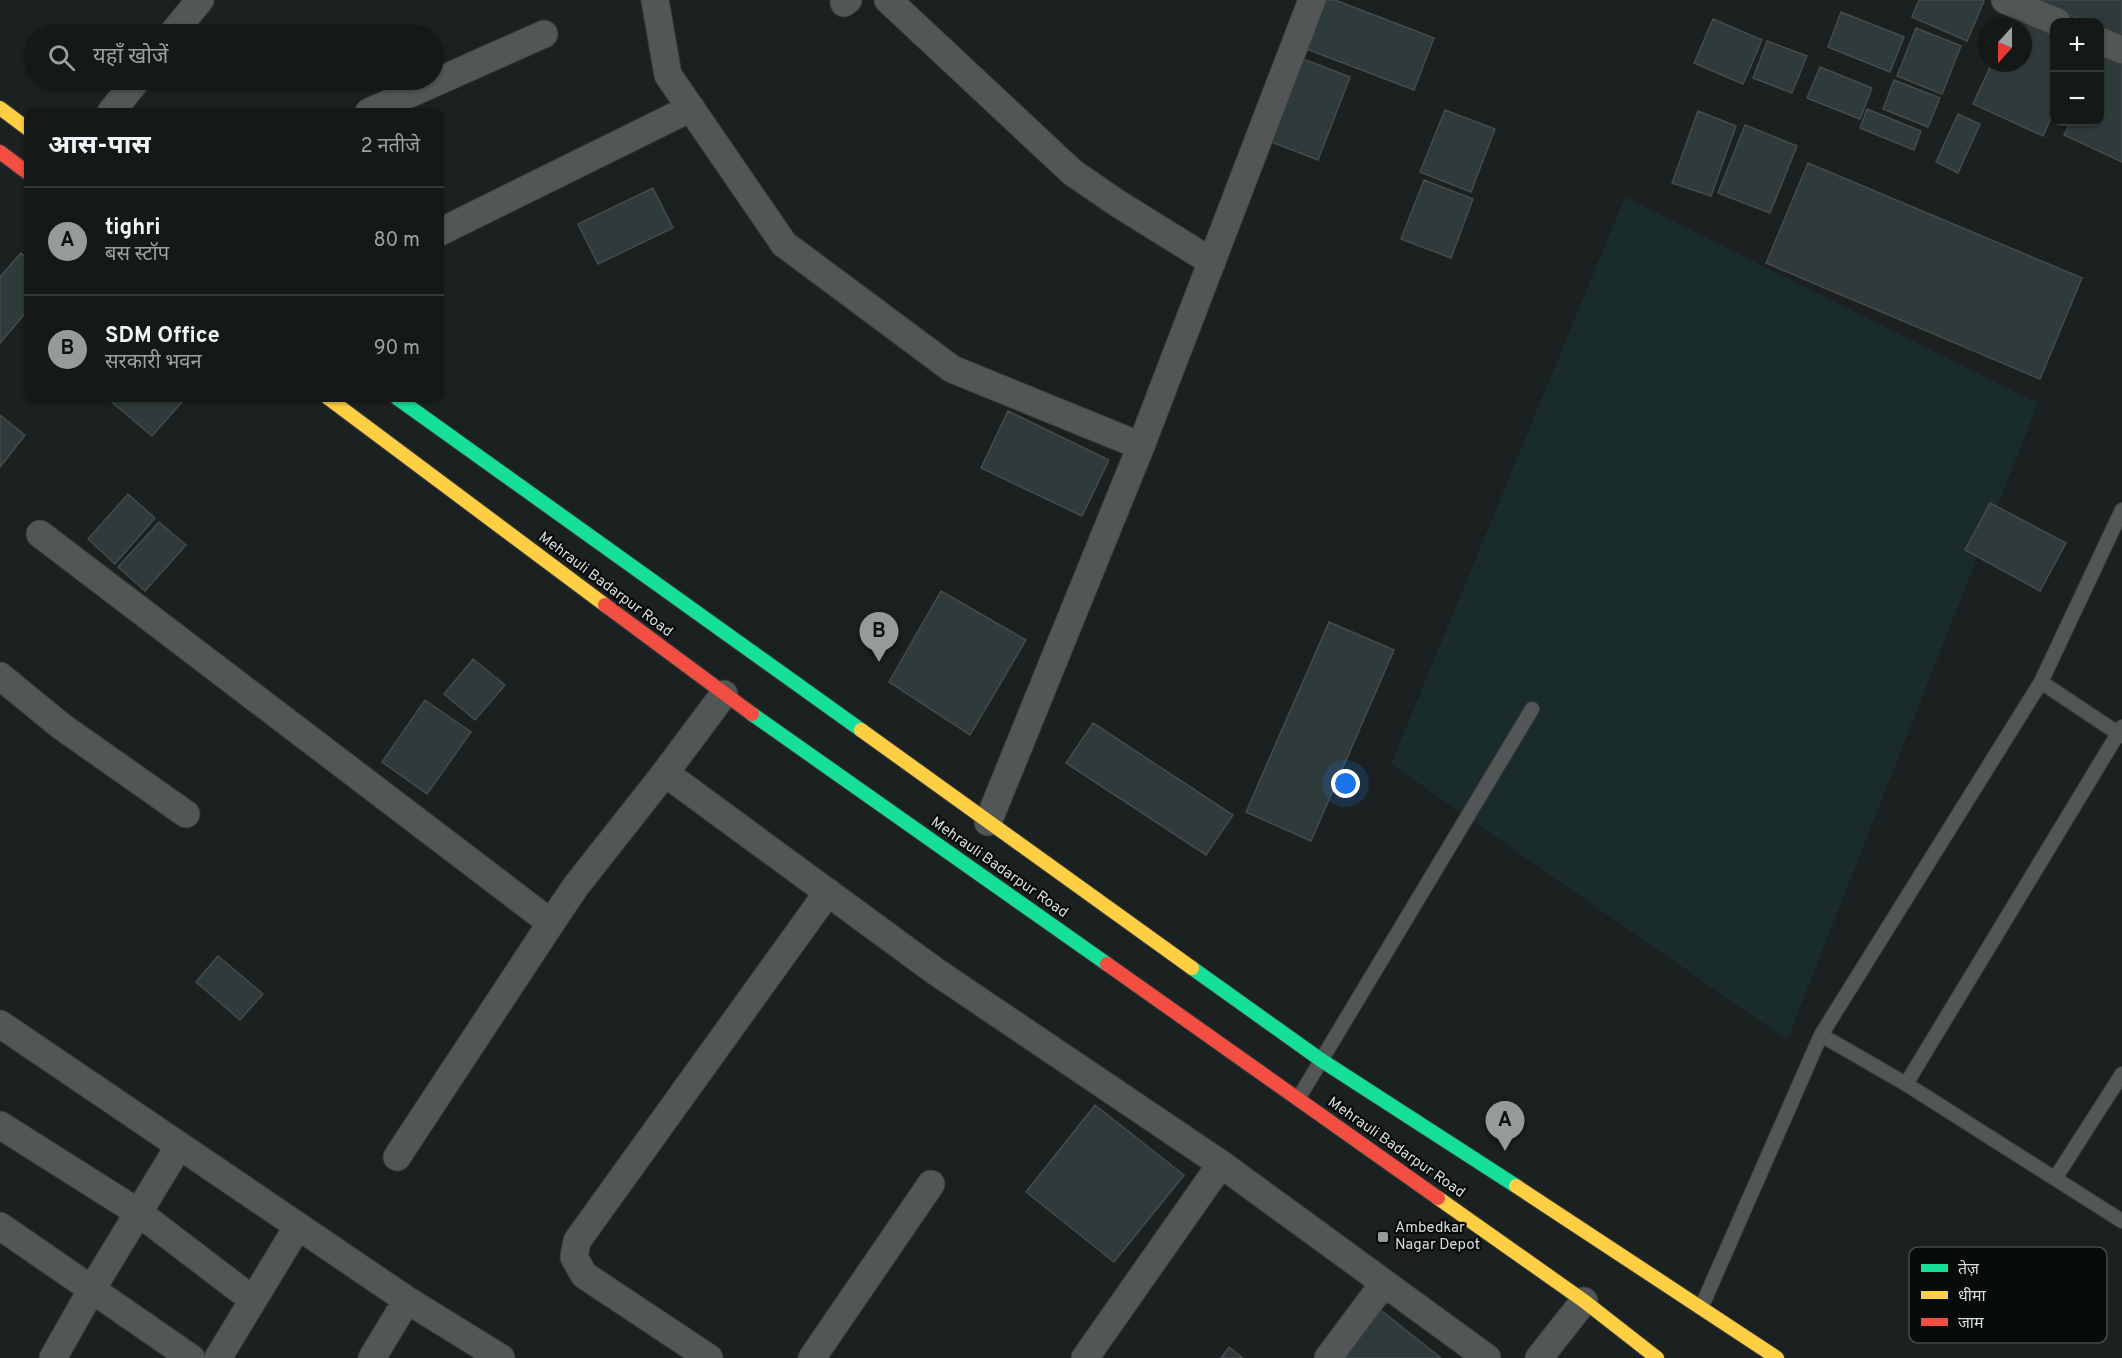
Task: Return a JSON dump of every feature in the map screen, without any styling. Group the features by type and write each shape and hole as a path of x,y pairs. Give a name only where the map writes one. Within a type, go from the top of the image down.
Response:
{"main road":[{"path":"0,108 24,126"},
{"path":"0,152 24,170"},
{"name":"Mehrauli Badarpur Road","path":"334,402 503,521 724,694 1584,1301 1657,1358"},
{"name":"Mehrauli Badarpur Road","path":"403,402 523,494 1321,1060 1701,1308"},
{"path":"1701,1308 1777,1358"}],"street":[{"path":"180,24 200,0"},
{"path":"655,0 668,75 784,244 952,369 1141,446"},
{"path":"888,0 1072,172 1212,262"},
{"path":"988,822 1141,446 1312,0"},
{"path":"2005,0 2050,19"},
{"path":"444,79 544,34"},
{"path":"2104,43 2122,50"},
{"path":"118,108 130,90"},
{"path":"378,108 418,90"},
{"path":"444,230 691,108"},
{"path":"40,534 551,923"},
{"path":"0,676 61,726 186,814"},
{"path":"397,1157 576,886 724,694"},
{"path":"665,773 935,971 1221,1164 1487,1358"},
{"path":"709,1358 584,1275 574,1257 577,1241 828,892"},
{"path":"0,1024 407,1300 501,1358"},
{"path":"0,1125 138,1213 253,1300"},
{"path":"53,1358 179,1146"},
{"path":"1085,1358 1221,1164"},
{"path":"812,1358 931,1184"},
{"path":"0,1226 191,1358"},
{"path":"218,1358 298,1226"},
{"path":"1328,1358 1384,1283"},
{"path":"372,1358 407,1300"},
{"path":"1539,1358 1584,1301"}],"lane":[{"path":"1701,1308 1821,1035 2041,682 2122,510"},
{"path":"1906,1084 2121,732 2041,682"},
{"path":"1298,1099 1532,709"},
{"path":"1821,1035 1906,1084 2056,1177 2122,1221"},
{"path":"2056,1177 2122,1074"}],"shaded area":[{"path":"1625,197 2038,403 1787,1040 1391,764"}],"building":[{"path":"1322,0 1335,0 1434,38 1414,90 1304,48"},
{"path":"1919,0 1984,1 1967,41 1912,17"},
{"path":"2043,0 2122,0 2122,38 2104,30 2104,18 2077,18 2041,3"},
{"path":"2017,10 2050,25 2050,120 2043,136 1973,104 1988,72 2032,72 2032,18 2013,18"},
{"path":"1841,12 1904,37 1890,72 1828,47"},
{"path":"1713,19 1762,40 1743,84 1694,63"},
{"path":"1916,28 1961,46 1942,94 1897,76"},
{"path":"1767,41 1807,56 1792,93 1753,78"},
{"path":"2104,49 2122,57 2122,162 2064,135 2069,126 2104,126"},
{"path":"1298,57 1350,77 1318,160 1266,140"},
{"path":"1820,67 1872,88 1860,119 1807,98"},
{"path":"1894,80 1940,98 1928,127 1883,109"},
{"path":"1867,109 1921,131 1914,150 1860,128"},
{"path":"1445,110 1495,129 1471,192 1420,172"},
{"path":"1698,111 1736,126 1711,196 1672,183"},
{"path":"1958,114 1980,124 1958,173 1936,162"},
{"path":"1745,125 1797,146 1770,213 1718,193"},
{"path":"1808,163 2082,278 2040,379 1766,263"},
{"path":"1424,180 1473,199 1451,258 1401,239"},
{"path":"653,188 673,228 598,264 578,224"},
{"path":"21,253 24,256 24,315 0,343 0,277"},
{"path":"112,402 182,402 152,436"},
{"path":"1008,411 1109,460 1082,516 981,468"},
{"path":"0,415 25,435 0,467"},
{"path":"128,494 155,518 115,564 88,539"},
{"path":"1990,503 2066,543 2040,591 1965,550"},
{"path":"159,522 186,545 145,591 118,567"},
{"path":"941,591 1026,640 970,735 889,682"},
{"path":"1329,622 1394,650 1311,841 1246,812"},
{"path":"473,659 505,685 475,720 444,694"},
{"path":"425,700 471,732 427,794 382,762"},
{"path":"1093,723 1233,815 1206,855 1066,763"},
{"path":"218,956 263,994 240,1020 196,982"},
{"path":"1095,1105 1184,1175 1114,1262 1026,1192"},
{"path":"1378,1308 1441,1358 1338,1358"},
{"path":"1229,1347 1243,1358 1221,1358"}],"traffic: fast":[{"path":"403,402 861,730"},
{"path":"752,714 1107,964"},
{"path":"1192,968 1321,1060 1516,1186"}],"traffic: slow":[{"path":"0,108 24,126"},
{"path":"333,402 605,605"},
{"path":"861,730 1192,968"},
{"path":"1516,1186 1777,1358"},
{"path":"1438,1198 1584,1301 1657,1358"}],"traffic: jam":[{"path":"0,152 24,170"},
{"path":"605,605 752,714"},
{"path":"1107,964 1438,1198"}],"place":[{"name":"SDM Office","path":"879,662"},
{"name":"tighri","path":"1505,1151"},
{"name":"Ambedkar Nagar Depot","path":"1383,1237"}]}
